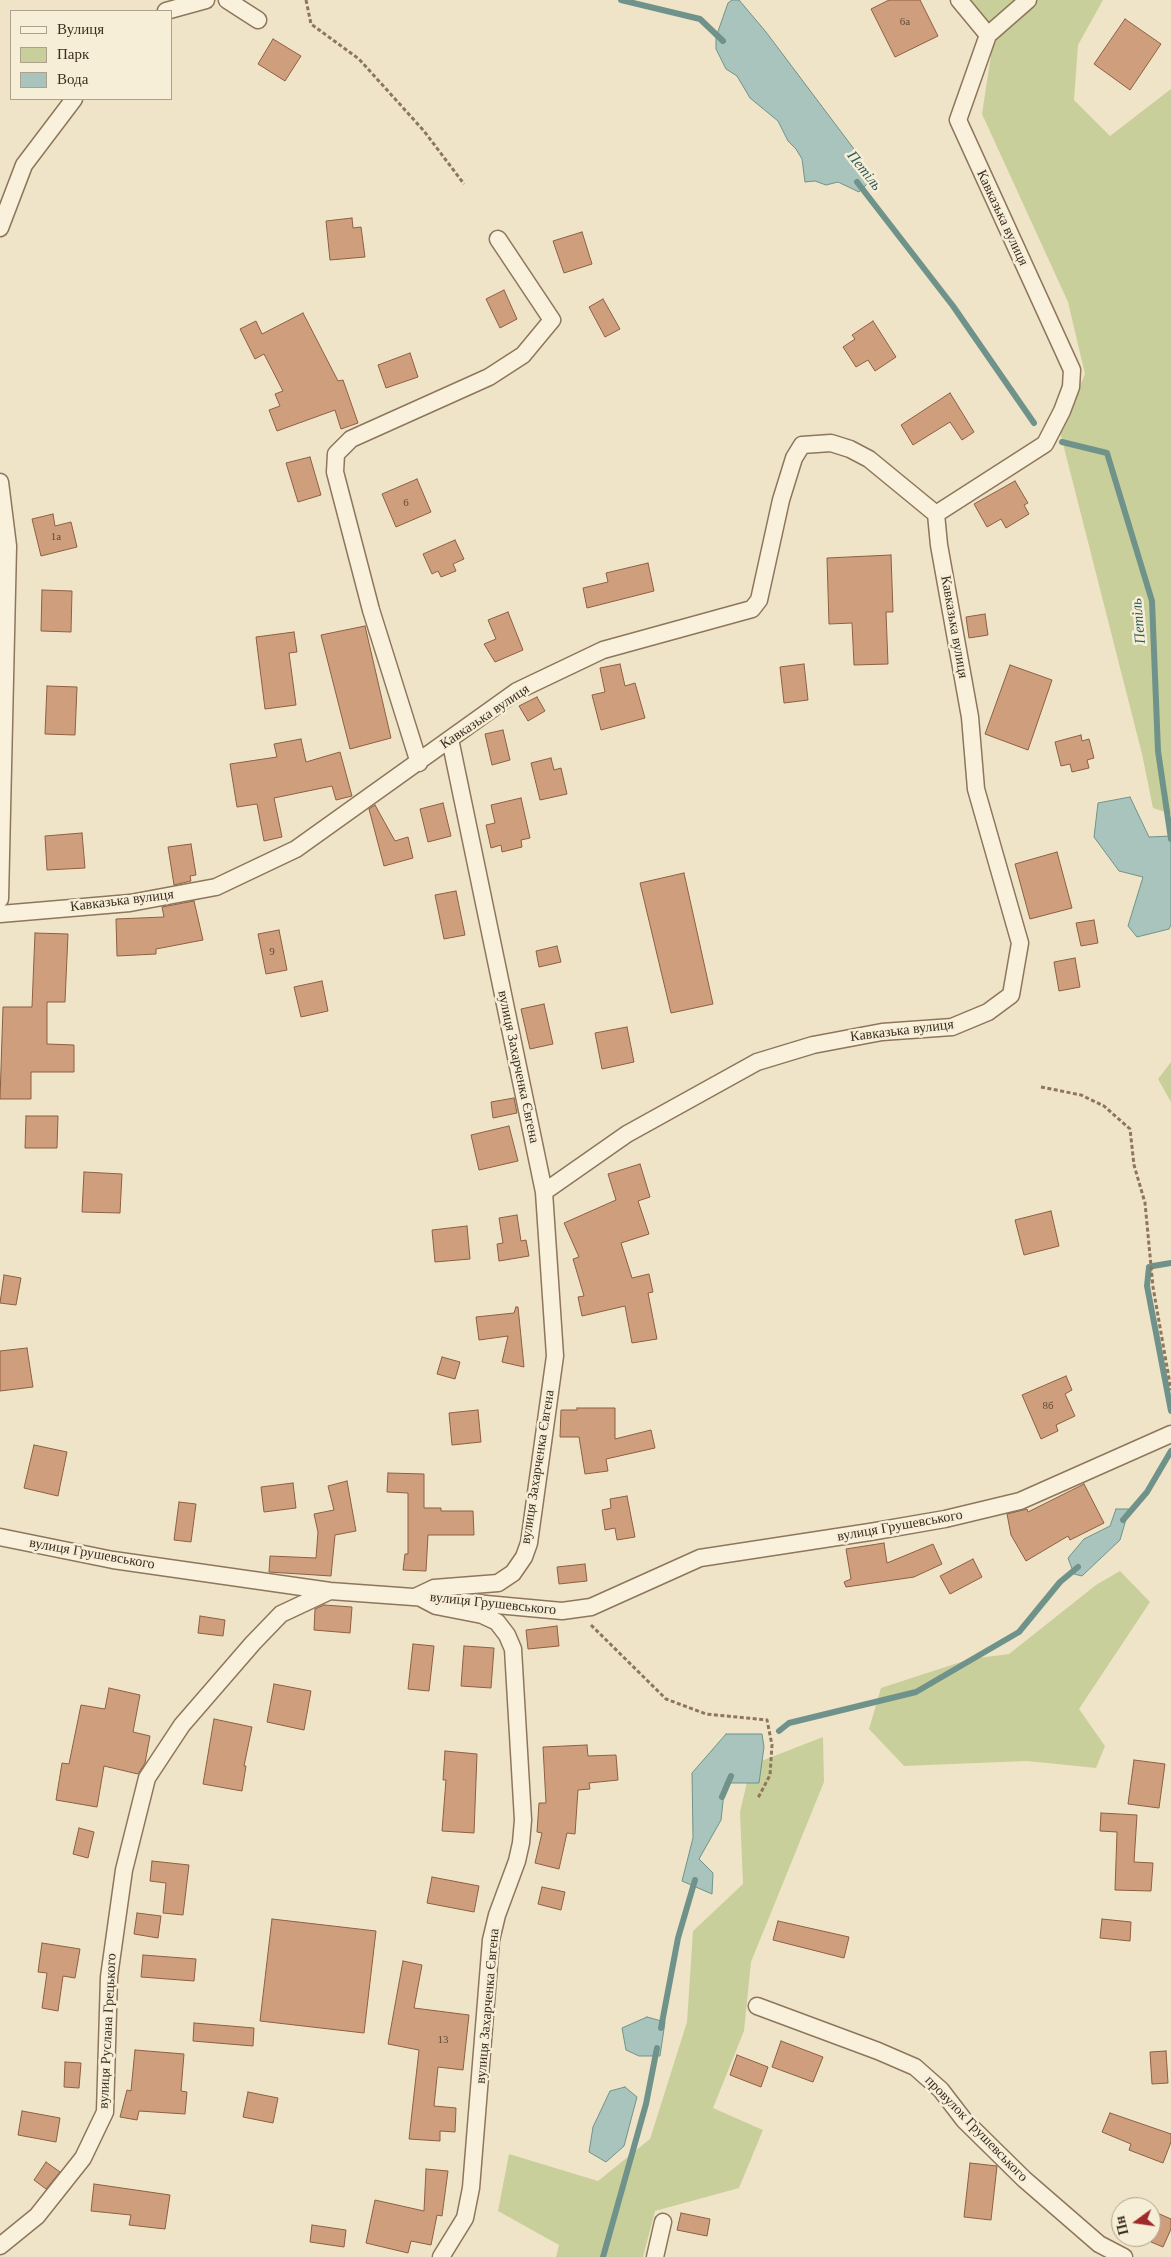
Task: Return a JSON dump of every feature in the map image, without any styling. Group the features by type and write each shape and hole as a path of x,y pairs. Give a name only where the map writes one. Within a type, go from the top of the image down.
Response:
{"street":[{"path":"170,10 206,0"},
{"path":"227,0 258,20"},
{"path":"959,0 988,35"},
{"name":"Кавказька вулиця","path":"936,514 1045,444 1062,411 1071,387 1072,370 958,120 988,35 1028,0"},
{"path":"0,228 24,165 73,100"},
{"path":"419,763 371,610 335,472 336,454 350,439 489,377 523,356 552,320 498,239"},
{"name":"Кавказька вулиця","path":"0,914 130,903 216,887 296,849 419,763 517,691 603,650 752,609 759,600 781,500 794,458 802,446 831,443 850,449 869,459 936,514 939,545 970,717 976,789 1020,943 1011,995 988,1012 952,1027 882,1032 813,1044 757,1062 627,1134 544,1192"},
{"path":"0,482 8,546 0,899"},
{"name":"вулиця Захарченка Євгена","path":"417,1596 434,1588 498,1583 512,1573 524,1557 529,1543 555,1356 544,1192 450,739"},
{"name":"вулиця Грушевського","path":"0,1537 113,1560 330,1591 417,1596 562,1611 591,1607 700,1558 880,1531 945,1519 1020,1501 1171,1434"},
{"name":"вулиця Руслана Грецького","path":"0,2246 37,2216 83,2158 105,2112 109,1977 124,1870 147,1778 182,1725 253,1643 281,1614 330,1591"},
{"name":"вулиця Захарченка Євгена","path":"417,1596 436,1606 482,1615 497,1622 507,1635 513,1649 523,1820 517,1861 497,1916 491,1940 471,2188 465,2218 441,2257"},
{"name":"провулок Грушевського","path":"757,2006 878,2051 915,2067 941,2090 964,2120 1024,2179 1100,2244 1124,2257"},
{"path":"655,2257 663,2222"}],"path":[{"path":"306,0 311,24 359,59 424,131 464,184"},
{"path":"1042,1087 1081,1096 1104,1106 1130,1129 1134,1166 1145,1203 1153,1287 1171,1390"},
{"path":"574,1609 666,1699 706,1714 767,1720 772,1745 770,1774 758,1798"}],"green space":[{"path":"967,0 1103,0 1078,45 1074,100 1110,136 1171,89 1171,814 1153,808 1142,754 1060,432 1085,374 1068,302 982,114 994,35"},
{"path":"1171,1062 1171,1102 1158,1079"},
{"path":"1120,1571 1150,1602 1079,1709 1105,1746 1096,1768 1027,1761 904,1766 869,1729 881,1688 970,1659 1009,1654 1096,1585"},
{"path":"823,1737 824,1782 751,1962 744,2031 713,2108 763,2130 739,2188 655,2211 643,2257 556,2257 559,2245 498,2211 509,2154 598,2181 650,2139 687,2022 693,1931 743,1884 740,1812 751,1765"}],"water":[{"path":"732,0 739,0 766,32 854,149 867,184 859,192 838,182 826,185 815,181 805,182 802,159 788,141 778,121 750,98 737,76 726,69 716,49 716,37 728,3"},
{"path":"1130,797 1149,837 1171,836 1171,925 1169,929 1137,937 1128,926 1143,877 1119,871 1094,837 1098,803"},
{"path":"1116,1509 1129,1509 1120,1540 1082,1576 1074,1574 1068,1558 1084,1539 1110,1526"},
{"path":"726,1734 762,1734 764,1747 759,1783 725,1783 721,1820 699,1859 713,1873 712,1894 682,1881 693,1838 692,1773"},
{"path":"647,2017 665,2022 660,2056 639,2056 626,2050 622,2028"},
{"path":"625,2087 637,2097 624,2146 606,2162 589,2152 593,2127 610,2091"}],"building":[{"path":"889,0 920,0 938,36 895,57 871,9"},
{"path":"1125,19 1161,44 1130,90 1094,64"},
{"path":"273,39 301,56 285,81 258,64"},
{"path":"352,218 353,228 361,227 365,257 330,260 326,221"},
{"path":"582,232 592,264 564,273 553,241"},
{"path":"504,290 517,319 500,328 486,299"},
{"path":"603,299 620,329 605,337 589,307"},
{"path":"303,313 338,381 343,380 358,423 341,429 335,410 277,431 269,410 280,406 275,394 283,391 264,354 255,359 240,329 256,321 262,334"},
{"path":"873,321 896,357 875,371 868,360 856,367 843,347 855,339 852,335"},
{"path":"410,353 418,377 386,388 378,365"},
{"path":"950,393 974,432 962,440 950,422 913,445 901,425"},
{"path":"310,457 321,495 298,502 286,463"},
{"path":"417,479 431,512 396,527 382,494"},
{"path":"1015,481 1028,503 1024,505 1029,514 1006,528 1001,519 987,527 974,504"},
{"path":"53,514 55,526 71,522 77,547 41,556 32,519"},
{"path":"455,540 464,559 453,564 456,571 441,577 438,571 432,574 423,554"},
{"path":"891,555 893,612 886,612 888,664 854,665 852,623 829,624 827,558"},
{"path":"648,563 654,591 587,608 583,588 608,582 606,573"},
{"path":"42,590 72,591 71,632 41,631"},
{"path":"508,612 523,650 495,662 484,644 496,639 488,620"},
{"path":"985,614 988,635 969,638 966,617"},
{"path":"365,626 391,738 350,749 321,635"},
{"path":"294,632 297,652 289,653 296,705 265,709 256,637"},
{"path":"620,664 625,686 635,683 645,718 601,730 592,695 605,692 600,668"},
{"path":"804,664 808,700 784,703 780,667"},
{"path":"1010,665 1052,680 1028,750 985,734"},
{"path":"47,686 77,687 75,735 45,734"},
{"path":"537,697 545,711 528,721 519,706"},
{"path":"503,730 510,760 492,765 485,734"},
{"path":"1081,735 1082,741 1089,739 1094,758 1087,760 1089,768 1072,772 1070,764 1061,766 1055,742"},
{"path":"301,739 306,762 340,752 352,796 336,800 332,786 274,798 282,837 264,841 257,804 237,807 230,764 277,757 274,744"},
{"path":"551,758 554,770 561,768 567,794 540,800 531,763"},
{"path":"521,798 530,838 521,840 522,847 502,852 501,845 491,848 486,825 495,823 491,805"},
{"path":"443,803 451,836 428,842 420,809"},
{"path":"375,805 395,841 408,837 413,858 384,866 369,809"},
{"path":"82,833 85,868 47,870 45,836"},
{"path":"191,844 196,875 190,876 191,881 174,885 168,847"},
{"path":"1057,852 1072,908 1030,919 1015,864"},
{"path":"684,873 713,1004 671,1013 640,883"},
{"path":"456,891 465,935 444,939 435,895"},
{"path":"194,901 203,940 156,949 156,954 117,956 116,919 164,917 162,907"},
{"path":"1094,920 1098,943 1081,946 1076,923"},
{"path":"279,930 287,970 266,974 258,934"},
{"path":"35,933 68,934 65,1002 47,1002 47,1044 74,1045 74,1072 31,1072 31,1099 0,1099 3,1007 32,1007"},
{"path":"557,946 561,962 539,967 536,951"},
{"path":"1075,958 1080,987 1059,991 1054,962"},
{"path":"322,981 328,1011 301,1017 294,987"},
{"path":"544,1004 553,1044 530,1049 521,1009"},
{"path":"627,1027 634,1062 602,1069 595,1033"},
{"path":"514,1098 517,1113 493,1118 491,1102"},
{"path":"26,1116 58,1116 57,1148 25,1148"},
{"path":"509,1126 518,1161 479,1170 471,1135"},
{"path":"640,1164 650,1197 638,1201 649,1234 621,1243 632,1278 649,1274 653,1292 648,1293 657,1339 632,1343 625,1306 582,1316 578,1297 584,1296 573,1259 579,1257 564,1223 616,1200 608,1174"},
{"path":"84,1172 122,1174 120,1213 82,1212"},
{"path":"1051,1211 1059,1246 1024,1255 1015,1220"},
{"path":"517,1215 521,1241 526,1240 529,1256 499,1261 497,1244 503,1243 499,1218"},
{"path":"467,1226 470,1259 435,1262 432,1230"},
{"path":"4,1275 21,1278 16,1305 0,1303"},
{"path":"516,1307 518,1307 524,1367 502,1362 508,1336 479,1340 476,1317 514,1313"},
{"path":"27,1348 33,1387 0,1391 0,1351"},
{"path":"442,1357 460,1362 455,1379 437,1374"},
{"path":"1066,1376 1072,1390 1065,1394 1075,1416 1056,1425 1058,1431 1041,1439 1022,1395"},
{"path":"577,1408 615,1408 615,1439 651,1430 655,1448 606,1459 608,1471 585,1474 579,1437 560,1437 561,1410 577,1410"},
{"path":"478,1410 481,1442 452,1445 449,1413"},
{"path":"34,1445 67,1452 58,1496 24,1488"},
{"path":"388,1473 424,1474 424,1508 441,1508 441,1511 473,1511 474,1535 428,1535 426,1571 403,1570 405,1554 408,1554 408,1493 387,1492"},
{"path":"347,1481 356,1531 335,1535 331,1576 269,1572 270,1556 316,1558 318,1532 314,1514 334,1510 328,1486"},
{"path":"293,1483 296,1508 264,1512 261,1487"},
{"path":"1084,1484 1104,1523 1070,1540 1068,1536 1026,1561 1011,1535 1007,1514 1027,1509 1028,1512"},
{"path":"627,1496 635,1537 617,1540 615,1528 605,1530 602,1510 611,1508 610,1499"},
{"path":"179,1502 196,1504 191,1542 174,1540"},
{"path":"884,1543 887,1563 933,1544 942,1564 914,1577 846,1587 844,1582 851,1579 846,1549"},
{"path":"973,1559 982,1577 950,1594 940,1576"},
{"path":"585,1564 587,1581 559,1584 557,1567"},
{"path":"324,1605 352,1607 350,1633 314,1630 315,1609"},
{"path":"200,1616 225,1620 223,1636 198,1633"},
{"path":"557,1626 559,1646 528,1649 526,1630"},
{"path":"413,1644 434,1646 429,1691 408,1689"},
{"path":"464,1646 494,1648 491,1688 461,1686"},
{"path":"274,1684 311,1691 304,1730 267,1722"},
{"path":"109,1688 140,1695 133,1732 150,1736 145,1763 138,1774 104,1766 97,1807 56,1800 62,1763 69,1764 81,1705 105,1709"},
{"path":"214,1719 252,1727 244,1766 246,1766 242,1791 203,1784"},
{"path":"587,1745 588,1756 616,1755 618,1780 589,1783 590,1789 578,1790 575,1834 567,1833 559,1869 535,1863 542,1833 537,1832 539,1803 546,1803 543,1747"},
{"path":"445,1751 477,1754 474,1833 442,1831 446,1780 443,1780"},
{"path":"1134,1760 1165,1764 1159,1808 1128,1804"},
{"path":"1101,1813 1137,1815 1134,1862 1153,1863 1151,1891 1115,1890 1117,1832 1100,1831"},
{"path":"79,1828 94,1832 88,1858 73,1854"},
{"path":"152,1861 189,1865 183,1915 163,1913 166,1883 150,1881"},
{"path":"432,1877 479,1886 474,1912 427,1903"},
{"path":"542,1887 565,1892 561,1910 538,1904"},
{"path":"137,1913 161,1916 158,1938 134,1934"},
{"path":"272,1919 376,1931 364,2033 260,2021"},
{"path":"1102,1919 1131,1922 1130,1941 1100,1938"},
{"path":"778,1921 849,1937 844,1958 773,1940"},
{"path":"42,1943 80,1949 75,1978 63,1976 58,2011 42,2008 47,1973 38,1972"},
{"path":"143,1955 196,1959 194,1981 141,1977"},
{"path":"403,1961 422,1965 414,2008 469,2015 463,2070 438,2067 434,2106 456,2108 455,2132 440,2131 440,2141 409,2139 419,2050 388,2044"},
{"path":"194,2023 254,2028 253,2046 193,2041"},
{"path":"781,2041 823,2057 813,2082 772,2067"},
{"path":"135,2050 184,2054 181,2091 187,2092 185,2114 139,2111 137,2120 120,2117 127,2090 131,2091"},
{"path":"1166,2051 1168,2083 1152,2084 1150,2052"},
{"path":"737,2055 768,2067 761,2087 730,2075"},
{"path":"65,2062 81,2063 79,2088 64,2087"},
{"path":"248,2092 278,2098 273,2123 243,2117"},
{"path":"22,2111 60,2118 56,2142 18,2135"},
{"path":"1110,2113 1171,2134 1171,2142 1163,2163 1129,2150 1131,2144 1102,2132"},
{"path":"46,2162 60,2172 46,2189 34,2180"},
{"path":"970,2163 997,2166 991,2220 964,2217"},
{"path":"426,2169 448,2171 442,2216 437,2215 431,2245 411,2241 408,2253 366,2243 375,2200 424,2211"},
{"path":"94,2184 170,2195 165,2229 129,2225 131,2215 91,2211"},
{"path":"681,2213 710,2219 707,2236 677,2230"},
{"path":"1161,2215 1171,2219 1171,2229 1163,2247 1161,2246"},
{"path":"312,2225 346,2230 344,2247 310,2242"}],"waterway":[{"name":"Петіль","path":"621,0 700,19 723,41"},
{"name":"Петіль","path":"857,182 953,306 1034,423"},
{"name":"Петіль","path":"1062,442 1107,453 1152,601 1158,751 1171,839"},
{"path":"1153,1266 1171,1263"},
{"path":"1149,1267 1147,1286 1171,1411"},
{"path":"1123,1520 1147,1492 1171,1451"},
{"path":"779,1731 789,1723 916,1692 1019,1632 1060,1582 1078,1567"},
{"path":"722,1797 731,1776"},
{"path":"661,2028 678,1938 695,1880"},
{"path":"603,2257 646,2104 657,2048"}]}
